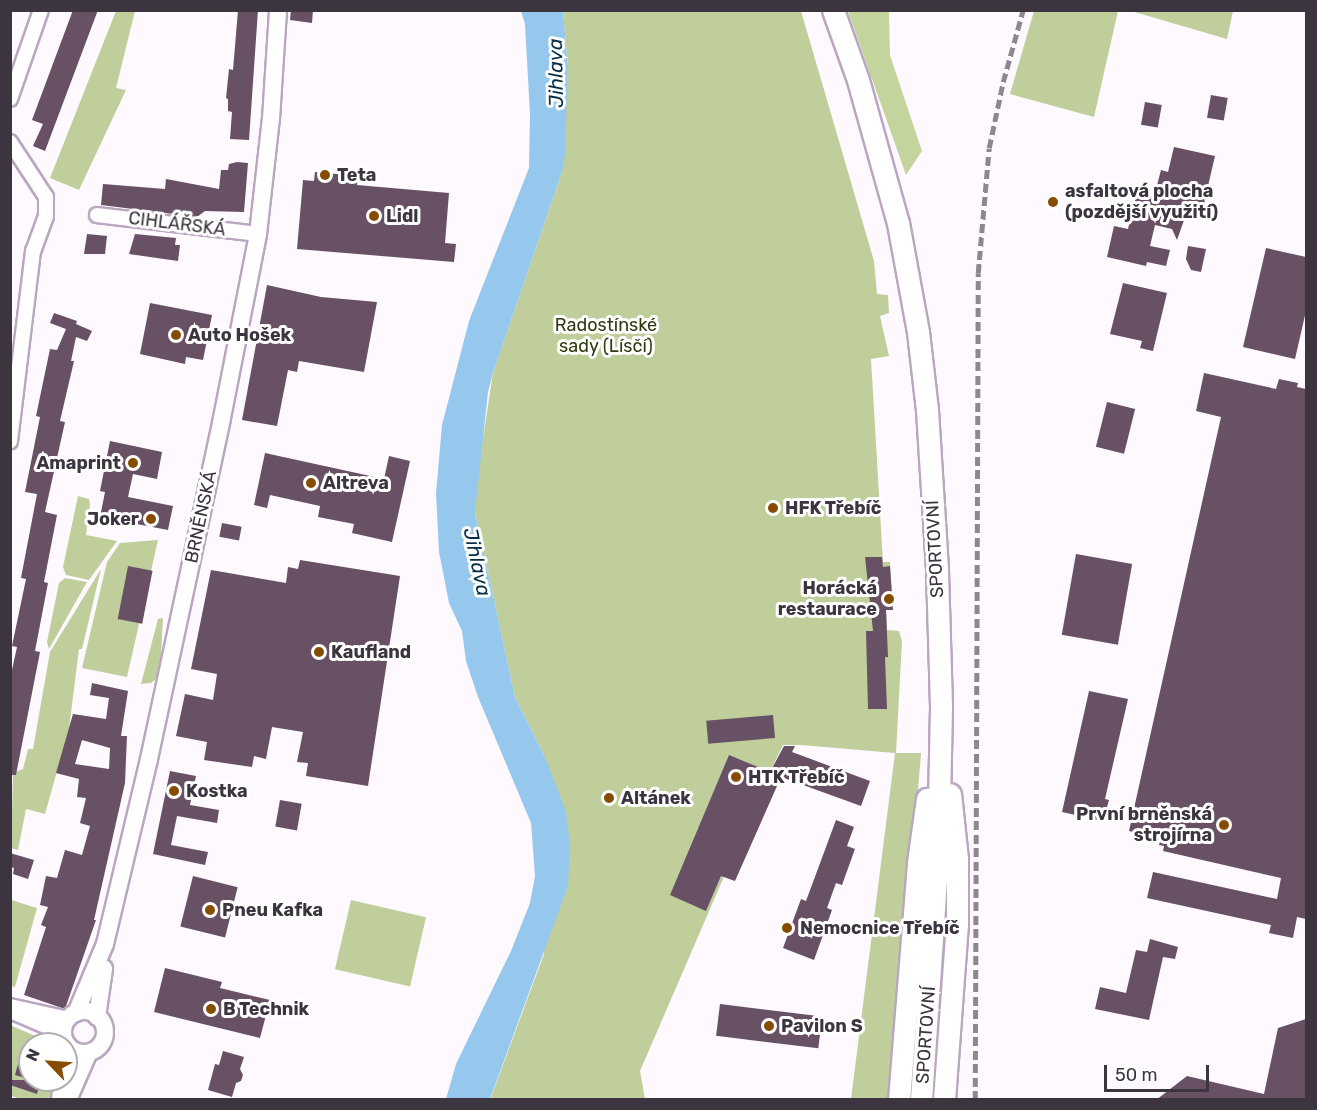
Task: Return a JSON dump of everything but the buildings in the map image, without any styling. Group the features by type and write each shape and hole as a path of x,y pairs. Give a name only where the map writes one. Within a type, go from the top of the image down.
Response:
{"main road":[{"name":"SPORTOVNÍ","path":"833,10 858,80 898,223 918,332 927,410 937,572 941,707 938,850 921,1100"},
{"path":"899,1100 918,862 941,707"},
{"path":"941,707 957,870 957,924 944,1100"}],"street":[{"path":"10,99 41,10"},
{"name":"BRNĚNSKÁ","path":"70,1032 105,944 194,555 258,234 271,119 278,10"},
{"path":"10,142 46,197 45,216 33,251 10,442"},
{"name":"CIHLÁŘSKÁ","path":"97,215 258,234"},
{"path":"78,1050 89,1052 98,1047 105,1035 98,1017 107,954 105,944"},
{"path":"10,1006 65,1032"},
{"path":"10,1011 64,1032"},
{"path":"71,1032 87,1012 98,1017"},
{"path":"68,1100 89,1052"}],"green space":[{"path":"1233,10 1227,39 1131,11"},
{"path":"116,11 135,11 116,88 126,90 79,190 50,178"},
{"name":"Radostínské sady (Lísčí)","path":"563,11 801,11 874,261 877,294 888,295 889,313 880,316 889,356 871,359 883,562 890,562 893,610 886,610 887,630 899,631 902,641 896,753 921,753 893,1099 851,1099 895,753 783,745 640,1071 645,1099 490,1100 544,954 544,755 515,697 475,512 475,490 493,373 562,172 568,67"},
{"path":"848,11 889,11 890,55 922,151 906,175"},
{"path":"1034,11 1118,11 1094,117 1010,94"},
{"path":"78,496 89,499 86,535 117,541 89,580 66,575 63,567"},
{"path":"158,540 127,677 82,668 107,562 120,543"},
{"path":"101,569 82,649 79,649 69,729 45,814 26,809 18,850 11,848 13,773 23,769 28,749 33,749 50,652"},
{"path":"65,578 87,582 49,649 47,642 59,583"},
{"path":"163,618 161,655 156,679 151,683 141,684 158,619"},
{"path":"11,900 37,908 15,987 11,986"},
{"path":"351,900 426,917 410,987 335,969"},
{"path":"10,1025 26,1032 18,1032 18,1092 52,1092 49,1099 21,1099 11,1096"}],"water":[{"name":"Jihlava","path":"521,11 563,11 568,67 565,154 562,172 488,392 475,512 515,697 544,755 566,811 570,845 568,886 490,1099 446,1099 456,1064 511,951 530,903 535,876 531,823 478,697 466,661 462,631 449,603 439,552 436,493 442,425 469,321 529,168 530,114 525,24"}],"railway":[{"path":"975,1100 978,273 989,148 1003,82 1023,10"}],"place":[{"name":"Teta","path":"325,175"},
{"name":"asfaltová plocha (pozdější využití)","path":"1053,202"},
{"name":"Lidl","path":"374,216"},
{"name":"Auto Hošek","path":"176,335"},
{"name":"Amaprint","path":"133,463"},
{"name":"Altreva","path":"311,483"},
{"name":"HFK Třebíč","path":"773,508"},
{"name":"Joker","path":"151,519"},
{"name":"Horácká restaurace","path":"889,599"},
{"name":"Kaufland","path":"319,652"},
{"name":"HTK Třebíč","path":"736,777"},
{"name":"Kostka","path":"174,791"},
{"name":"Altánek","path":"609,798"},
{"name":"První brněnská strojírna","path":"1224,825"},
{"name":"Pneu Kafka","path":"210,910"},
{"name":"Nemocnice Třebíč","path":"787,928"},
{"name":"B Technik","path":"211,1009"},
{"name":"Pavilon S","path":"769,1026"}]}
